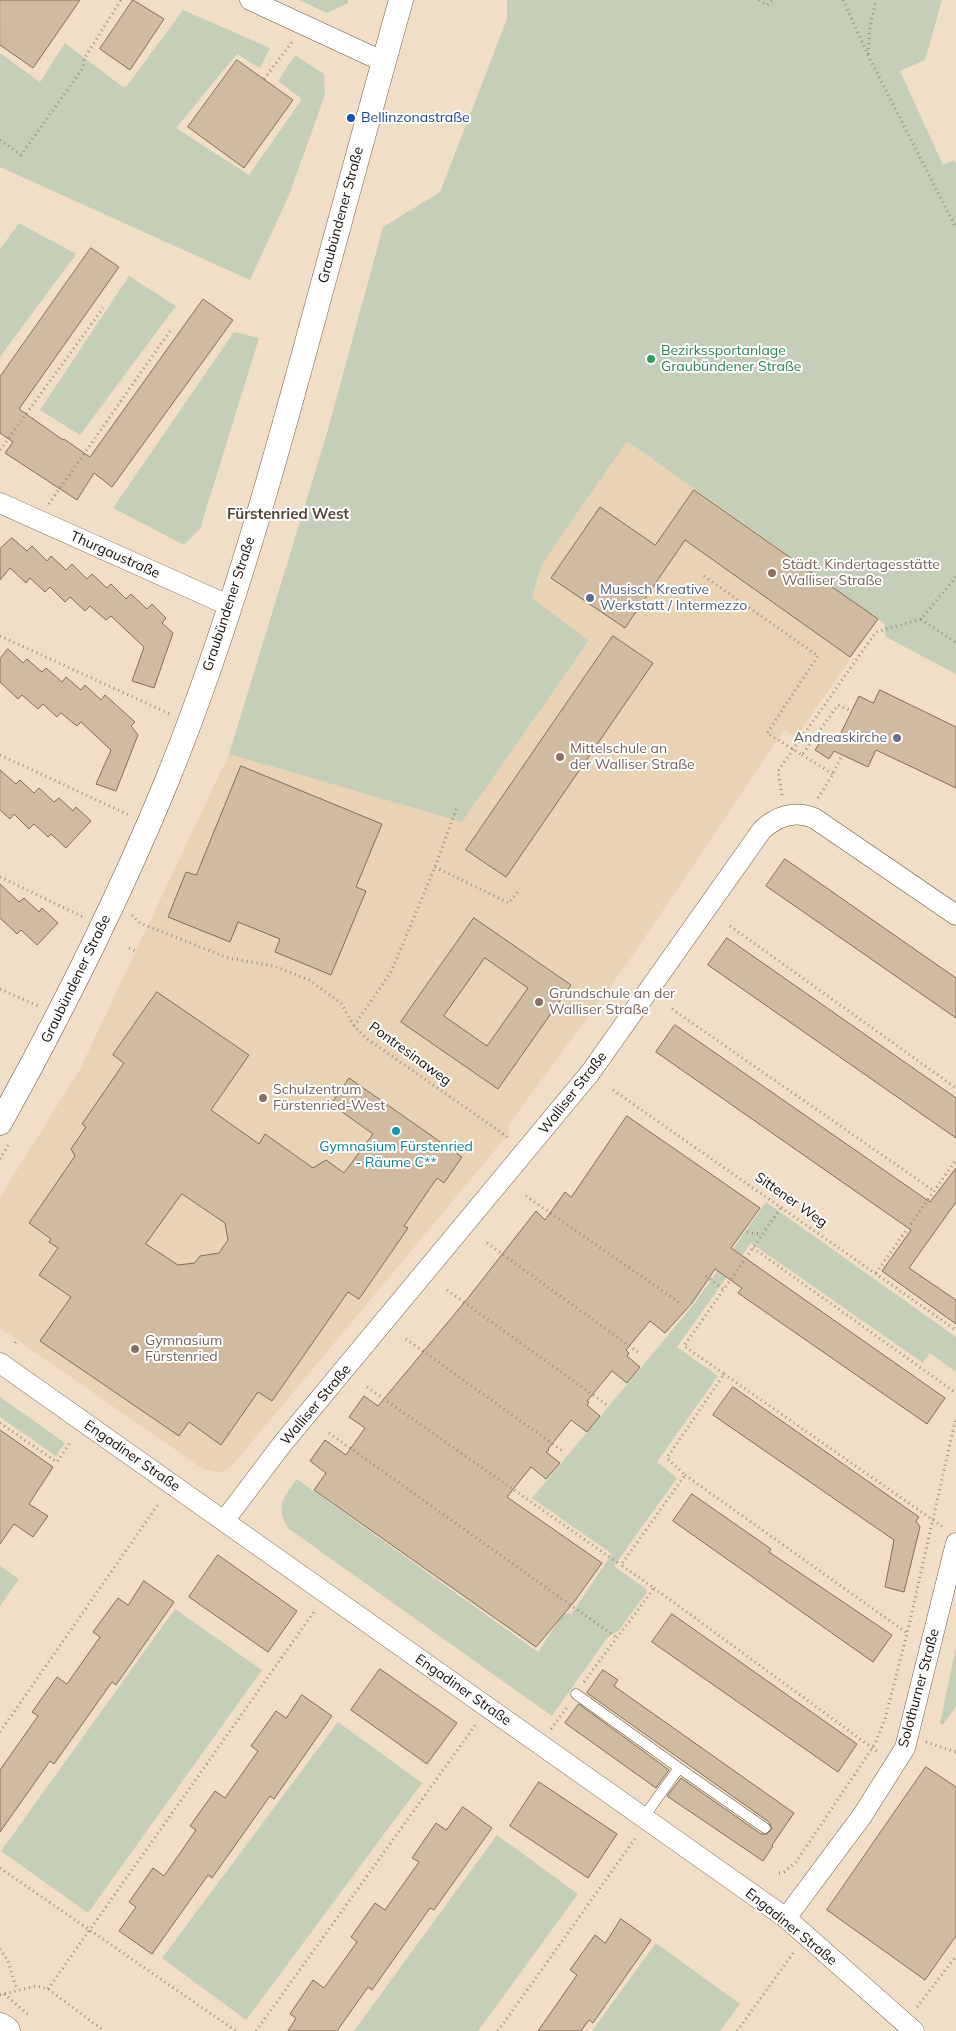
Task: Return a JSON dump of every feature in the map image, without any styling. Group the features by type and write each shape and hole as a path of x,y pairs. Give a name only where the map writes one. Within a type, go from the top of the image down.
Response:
{"main road":[{"path":"0,2027 6,2031"}],"street":[{"path":"250,0 384,62"},
{"name":"Graubündener Straße","path":"0,1123 67,1000 112,904 165,784 230,606 276,453 401,0"},
{"name":"Thurgaustraße","path":"0,503 230,606"},
{"name":"Walliser Straße","path":"224,1521 284,1443 590,1073 762,830 775,819 785,815 807,815"},
{"path":"807,815 821,821 956,914"},
{"name":"Engadiner Straße","path":"0,1363 786,1918 910,2027"},
{"name":"Solothurner Straße","path":"786,1918 862,1816 905,1748 930,1650 952,1537"}],"lane":[{"path":"576,1694 765,1828"},
{"path":"645,1820 679,1768"}],"path":[{"path":"0,140 21,155 83,68 84,59 121,0"},
{"path":"759,0 767,5 772,0"},
{"path":"843,0 868,55 956,228"},
{"path":"868,55 870,27 876,0"},
{"path":"264,79 305,25"},
{"path":"0,450 103,308"},
{"path":"37,520 172,328"},
{"path":"704,576 818,656 767,732 833,774"},
{"path":"782,795 778,771 876,632 921,619 956,577"},
{"path":"921,619 956,643"},
{"path":"0,636 170,714"},
{"path":"167,722 174,705"},
{"path":"802,754 838,705 852,712"},
{"path":"0,755 131,815 127,824"},
{"path":"807,815 833,774 842,755"},
{"path":"354,1026 391,972 435,867 457,807"},
{"path":"435,867 509,903 520,890"},
{"path":"0,877 84,918 88,910"},
{"name":"Pontresinaweg","path":"112,904 131,914 140,923 219,955 274,966 309,980 341,1002 354,1026 366,1038 510,1139"},
{"path":"730,926 956,1088"},
{"path":"129,948 136,951"},
{"path":"0,988 40,1007"},
{"path":"672,1009 934,1191"},
{"name":"Sittener Weg","path":"613,1090 956,1330"},
{"path":"876,1273 956,1160"},
{"path":"526,1196 680,1303"},
{"path":"781,1208 684,1346 932,1520 952,1537"},
{"path":"742,1232 763,1234"},
{"path":"486,1243 639,1352"},
{"path":"752,1248 956,1393"},
{"path":"706,1276 724,1289"},
{"path":"447,1290 607,1405"},
{"path":"406,1339 564,1452"},
{"path":"724,1374 667,1458 684,1475 930,1650"},
{"path":"367,1387 654,1588 895,1765"},
{"path":"779,1873 784,1872 796,1862 872,1748 889,1706 908,1634 956,1417"},
{"path":"0,1423 57,1462 71,1442"},
{"path":"329,1433 617,1638"},
{"path":"621,1565 684,1475"},
{"path":"0,1732 159,1503"},
{"path":"540,1744 654,1588"},
{"path":"48,1989 327,1594"},
{"path":"256,2031 488,1707"},
{"path":"909,1737 956,1752"},
{"path":"498,2031 645,1820"},
{"path":"0,1868 236,2031"},
{"path":"737,2031 806,1935"},
{"path":"0,1948 8,1961 16,1990"},
{"path":"910,2027 956,1956"},
{"path":"2,1994 36,1986 48,1989 104,2031"},
{"path":"2,1994 30,2016"}],"shaded area":[{"path":"627,441 878,619 796,737 784,730 631,958 507,1127 511,1131 231,1467 223,1472 203,1469 0,1328 0,1197 80,1069 229,754 462,822 589,642 532,599 542,564"}],"green space":[{"path":"299,0 348,0 348,3 327,13"},
{"name":"Bezirkssportanlage Graubündener Straße","path":"507,0 942,0 925,60 900,71 943,165 954,160 956,163 956,674 886,637 884,623 627,441 542,564 532,598 589,641 462,822 229,754 327,433 383,227 440,192 507,19"},
{"path":"183,10 270,48 260,68 237,54 176,128 249,175 302,99 278,81 295,55 324,74 325,95 289,195 250,280 0,167 0,53 40,82 65,43 123,87 127,86"},
{"path":"19,223 76,254 0,357 0,249"},
{"path":"129,276 176,306 80,435 40,410"},
{"path":"234,332 259,338 200,529 184,545 113,508"},
{"path":"766,1202 956,1337 956,1372 930,1353 923,1363 751,1243 677,1347 718,1376 657,1462 677,1478 614,1566 646,1589 647,1592 619,1630 607,1638 552,1716 289,1529 281,1509 287,1492 297,1479 538,1652 564,1613 571,1614 612,1554 532,1498 694,1304"},
{"path":"0,1397 65,1443 56,1456 0,1417"},
{"path":"0,1566 19,1579 0,1606"},
{"path":"175,1609 262,1670 88,1913 1,1851"},
{"path":"956,1647 956,1706 943,1725 940,1723"},
{"path":"338,1722 422,1783 246,2020 162,1958"},
{"path":"497,1835 578,1894 478,2031 354,2031"},
{"path":"656,1943 740,2004 720,2031 592,2031"}],"building":[{"path":"0,0 80,0 33,68 0,45"},
{"path":"133,0 164,19 130,70 100,49"},
{"path":"237,60 293,100 244,168 188,127"},
{"path":"91,248 119,267 19,409 90,457 203,299 233,320 112,487 94,473 77,500 5,453 13,442 0,433 0,377"},
{"path":"694,490 878,619 850,657 685,540 625,628 551,578 600,507 655,545"},
{"path":"12,538 27,551 32,546 47,561 51,556 66,570 72,564 87,579 92,574 107,588 111,584 126,599 131,594 147,609 152,604 166,618 162,623 173,633 154,688 132,681 144,647 111,616 106,620 90,606 85,611 70,597 65,602 50,587 45,592 30,578 26,583 10,568 0,580 0,549"},
{"name":"Mittelschule an der Walliser Straße","path":"613,636 653,663 506,877 466,850"},
{"path":"8,649 23,663 27,659 42,672 46,668 62,682 66,677 81,690 85,685 101,700 105,695 135,722 131,726 138,735 116,791 96,784 111,750 81,722 77,726 61,713 57,717 43,704 38,709 22,695 18,699 0,682 0,659"},
{"name":"Andreaskirche","path":"880,690 956,727 956,788 876,750 868,767 834,751 829,759 815,750 825,735 836,743 859,696 873,703"},
{"path":"241,766 382,824 356,887 366,891 331,975 275,952 280,939 238,922 230,942 168,917 186,872 196,875"},
{"path":"0,770 16,784 20,780 34,793 39,788 54,802 59,798 73,811 76,807 91,821 66,848 51,834 48,837 34,824 29,829 14,814 10,819 0,810"},
{"path":"785,859 956,978 956,1018 766,886"},
{"path":"0,884 19,902 24,898 39,912 42,908 58,923 37,945 21,930 17,934 0,918"},
{"name":"Grundschule an der Walliser Straße","path":"474,918 571,985 498,1089 401,1022","holes":["485,958 528,988 487,1046 444,1016"]},
{"path":"727,938 956,1098 956,1138 708,965"},
{"path":"157,992 249,1055 211,1110 259,1144 265,1134 313,1168 326,1160 344,1173 373,1134 331,1104 349,1078 462,1157 444,1183 437,1178 404,1226 408,1228 359,1299 348,1292 272,1401 258,1392 221,1445 189,1422 179,1436 40,1341 71,1297 39,1275 58,1248 49,1242 51,1239 29,1223 75,1156 71,1149 86,1127 82,1124 124,1063 113,1055","holes":["182,1194 225,1223 228,1240 219,1253 200,1256 195,1263 178,1265 146,1244"]},
{"path":"675,1025 930,1202 956,1168 956,1202 909,1268 956,1300 956,1324 882,1271 911,1230 656,1052"},
{"path":"627,1116 760,1208 731,1248 945,1398 927,1424 738,1293 742,1288 715,1269 692,1303 665,1333 650,1321 626,1350 629,1353 627,1356 640,1367 627,1383 612,1371 587,1401 589,1402 587,1405 600,1416 587,1432 571,1420 546,1452 560,1463 546,1479 531,1467 507,1497 602,1563 574,1602 536,1647 314,1490 326,1473 310,1461 325,1440 346,1455 365,1428 349,1417 364,1396 378,1406 468,1298 536,1211 545,1220 565,1192 571,1197"},
{"path":"733,1387 919,1517 916,1521 920,1527 904,1592 885,1587 894,1540 713,1415"},
{"path":"0,1430 53,1467 29,1504 48,1516 33,1537 14,1524 0,1544"},
{"path":"692,1494 771,1549 769,1552 892,1635 873,1662 673,1521"},
{"path":"218,1555 297,1611 268,1652 189,1597"},
{"path":"144,1581 174,1602 116,1685 112,1682 54,1764 50,1761 0,1832 0,1770 38,1716 32,1712 57,1677 67,1684 100,1637 93,1632 118,1598 128,1605"},
{"path":"672,1614 857,1744 838,1772 652,1642"},
{"path":"380,1669 457,1723 427,1764 351,1710"},
{"path":"603,1670 618,1680 614,1686 794,1813 763,1861 667,1796 681,1778 761,1834 767,1834 772,1829 769,1822 587,1693"},
{"path":"302,1695 332,1716 274,1799 270,1796 212,1878 208,1875 152,1954 119,1931 136,1907 129,1902 153,1868 164,1876 196,1830 190,1826 215,1791 225,1798 258,1751 251,1746 276,1711 286,1718"},
{"path":"579,1704 669,1770 656,1788 565,1723"},
{"path":"926,1767 956,1787 956,1936 925,1980 827,1910"},
{"path":"539,1782 617,1834 588,1878 510,1826"},
{"path":"463,1807 492,1828 434,1910 430,1908 372,1990 368,1987 337,2031 288,2031 296,2018 290,2014 313,1980 324,1988 357,1942 351,1937 375,1903 385,1910 419,1862 412,1858 436,1823 446,1830"},
{"path":"621,1919 651,1940 593,2023 589,2020 581,2031 538,2031 577,1975 570,1970 595,1935 605,1943"}],"place":[{"name":"Bellinzonastraße","path":"351,118"},
{"name":"Bezirkssportanlage Graubündener Straße","path":"651,359"},
{"name":"Städt. Kindertagesstätte Walliser Straße","path":"772,573"},
{"name":"Musisch Kreative Werkstatt / Intermezzo","path":"590,598"},
{"name":"Andreaskirche","path":"897,738"},
{"name":"Mittelschule an der Walliser Straße","path":"560,757"},
{"name":"Grundschule an der Walliser Straße","path":"539,1002"},
{"name":"Schulzentrum Fürstenried-West","path":"263,1098"},
{"name":"Gymnasium Fürstenried - Räume C**","path":"396,1131"},
{"name":"Gymnasium Fürstenried","path":"135,1349"}],"district":[{"name":"Fürstenried West","path":"288,514"}]}
